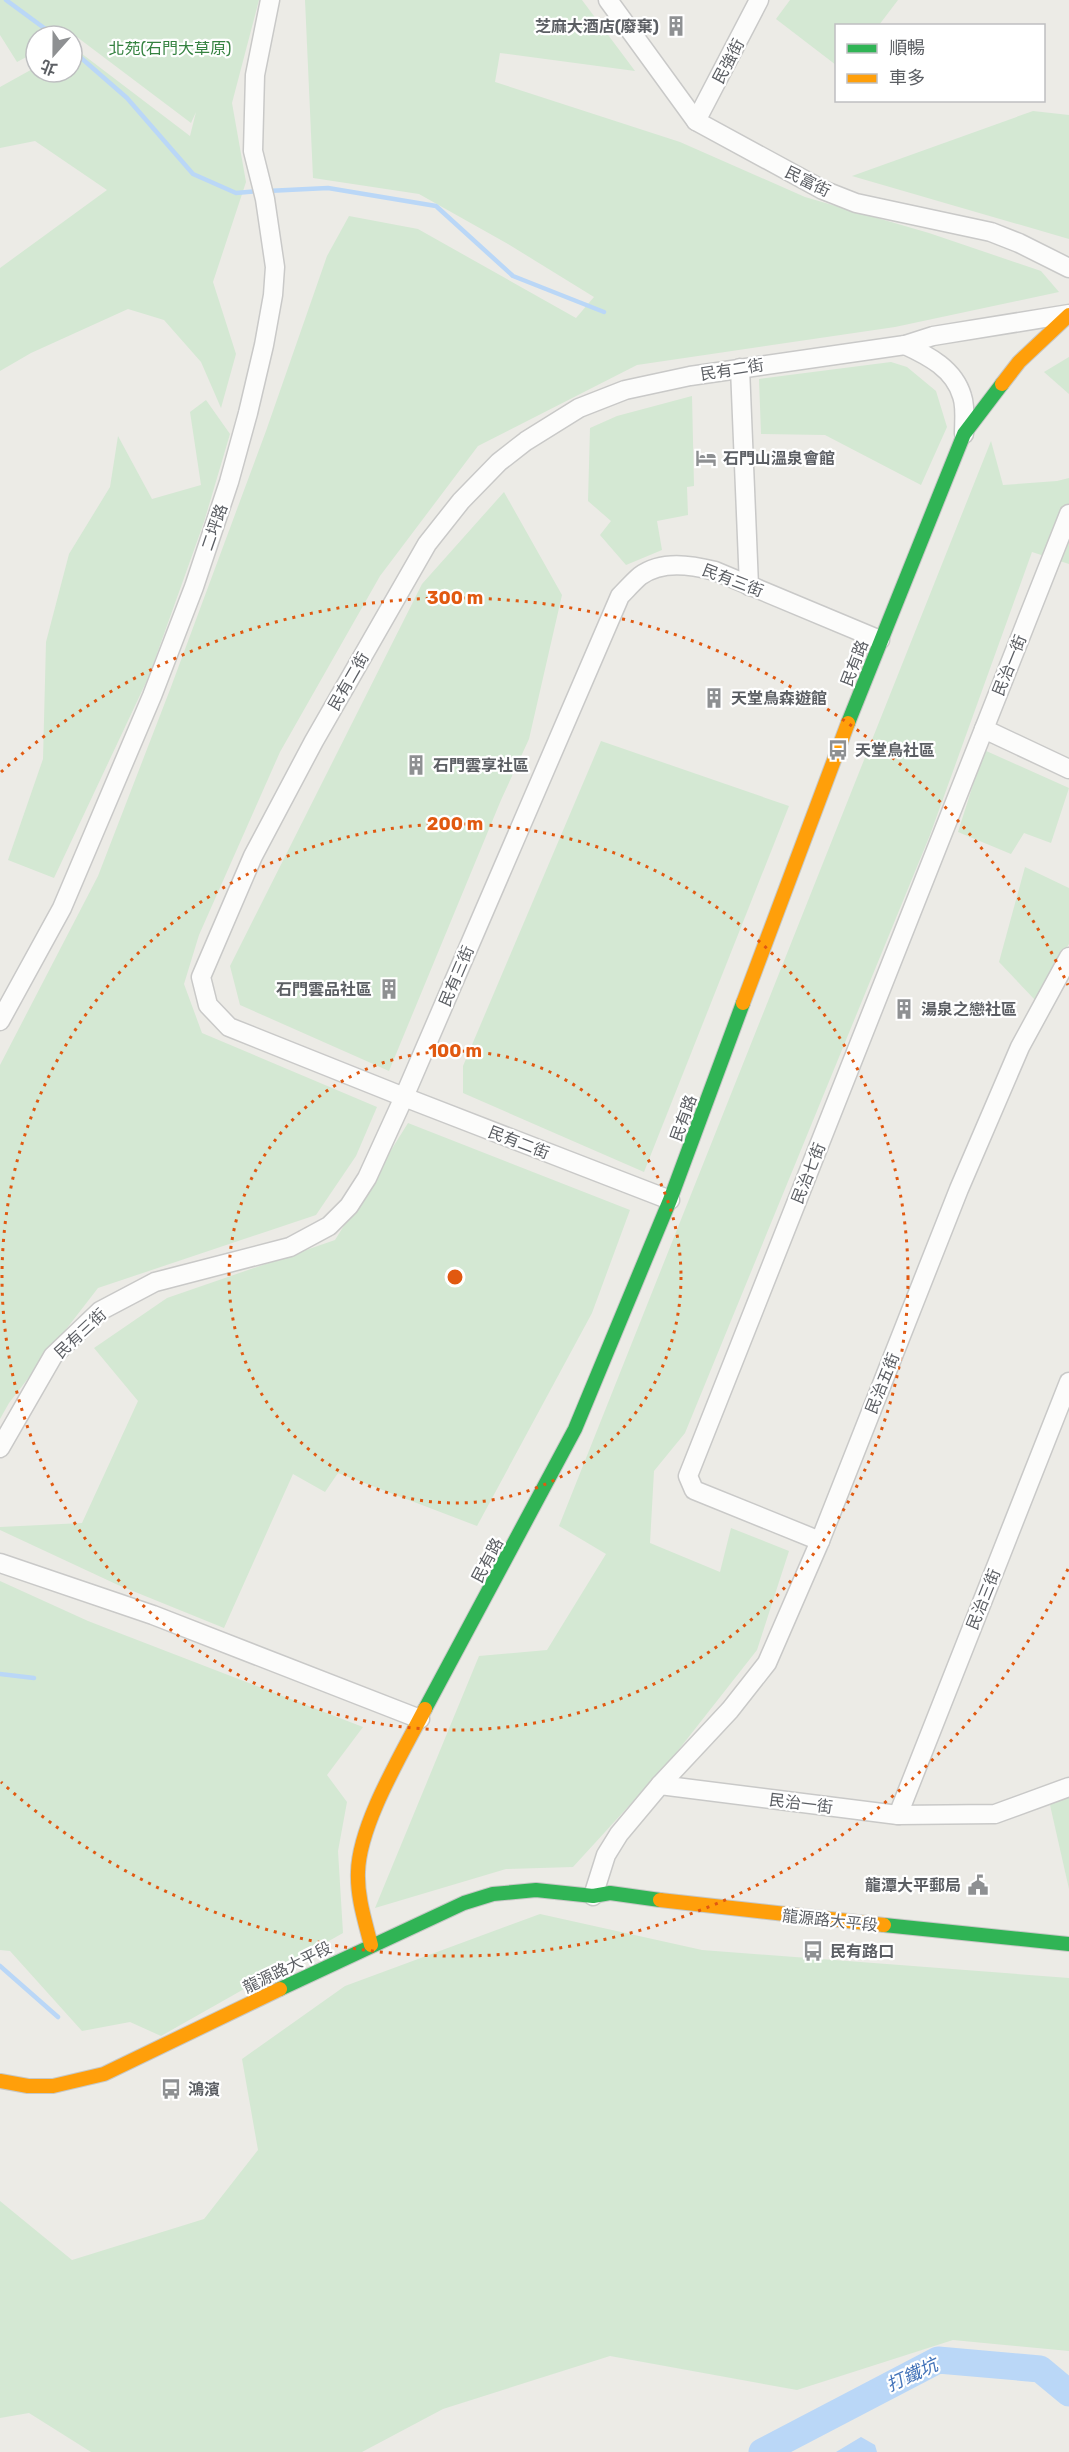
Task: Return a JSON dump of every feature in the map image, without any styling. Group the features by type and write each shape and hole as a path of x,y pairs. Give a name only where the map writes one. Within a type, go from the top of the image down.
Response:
{"street":[{"name":"二坪路","path":"0,1021 62,908 152,696 215,524 248,413 272,305 275,267 265,199 253,151 255,75 270,0"},
{"name":"民富街","path":"608,0 696,122 823,190 856,203 991,232 1030,248 1069,268"},
{"name":"民強街","path":"696,122 759,0"},
{"name":"民有二街","path":"670,1200 229,1027 208,1005 201,976 253,856 314,741 427,544 461,501 499,462 526,441 579,408 648,384 740,368 905,345 933,336 1069,314"},
{"name":"民有路","path":"371,1945 361,1905 358,1871 364,1838 380,1799 420,1719 575,1428 670,1200 880,640 964,434 1019,362 1069,314"},
{"path":"905,345 930,357 952,376 963,398 964,434"},
{"path":"740,368 749,586"},
{"name":"民治一街","path":"984,729 1069,514"},
{"name":"民有三街","path":"0,1448 53,1356 100,1311 155,1282 290,1247 329,1226 349,1206 367,1178 404,1097 620,596 642,575 663,567 690,564 715,571 880,640"},
{"path":"984,729 1069,769"},
{"name":"民治七街","path":"820,1541 694,1490 688,1476 984,729"},
{"name":"民治五街","path":"660,1785 730,1710 767,1663 820,1541 958,1190 1020,1047 1069,957"},
{"name":"民治三街","path":"898,1815 1069,1382"},
{"path":"0,1563 153,1615 420,1719"},
{"path":"599,1903 606,1855 619,1834 660,1785"},
{"name":"民治一街","path":"660,1785 898,1815 995,1814 1069,1787"},
{"name":"龍源路大平段","path":"0,2080 31,2088 72,2085 104,2074 371,1945 464,1903 493,1894 536,1890 599,1903 610,1893 711,1907 1069,1944"}],"green space":[{"name":"北苑(石門大草原)","path":"0,0 259,0 232,103 246,182 213,282 236,354 221,408 201,362 164,320 128,309 31,353 0,371 0,268 107,190 35,141 0,148 0,87 24,74 24,84 84,84 84,55 190,136 196,112 191,123 84,42 84,24 24,24 24,58 17,62 0,35"},
{"path":"305,0 582,0 635,71 500,53 495,82 680,142 805,197 929,233 1041,271 1059,292 895,327 637,365 478,446 380,576 280,752 199,935 184,984 202,1033 377,1107 356,1156 316,1215 98,1288 9,1403 0,1419 0,1065 98,876 266,431 327,256 349,216 418,229 576,318 594,297 508,244 419,194 313,178"},
{"path":"790,0 898,0 880,24 835,24 835,64 776,19"},
{"path":"1033,111 1069,115 1069,239 852,176"},
{"path":"1069,357 1069,394 1044,372"},
{"path":"891,362 907,367 936,391 947,427 921,485 825,435 761,434 759,379"},
{"path":"692,396 694,486 687,487 688,515 657,521 662,550 626,565 600,535 611,521 588,501 590,428 617,416"},
{"path":"206,400 230,434 204,522 149,676 54,878 8,860 43,759 46,642 69,554 110,487 118,436 152,499 201,485 190,412"},
{"path":"991,441 1003,485 1069,478 1069,564 1032,552 930,835 685,1433 654,1471 650,1543 720,1572 731,1528 789,1551 757,1650 669,1762 573,1867 506,1869 375,1908 479,1656 547,1650 606,1554 559,1526"},
{"path":"504,492 562,595 529,739 501,800 389,1071 240,1005 230,966 422,584"},
{"path":"601,741 789,806 644,1172 463,1093 463,1066"},
{"path":"984,750 1069,788 1051,843 1024,833 1011,854 958,832"},
{"path":"1025,867 1069,888 1069,944 1035,1000 999,962"},
{"path":"408,1123 630,1210 592,1313 477,1526 338,1473 325,1492 293,1474 224,1628 118,1585 0,1530 0,1527 82,1523 138,1401 94,1348 167,1298 335,1240"},
{"path":"0,1581 88,1621 363,1727 327,1775 347,1802 338,1851 343,1933 161,2036 130,2022 82,2031 10,1951 0,1950"},
{"path":"1069,1793 1069,1889 1050,1805"},
{"path":"540,1914 702,1950 1069,1978 1069,2351 953,2340 797,2390 610,2356 443,2409 362,2452 91,2452 29,2413 0,2418 0,2201 72,2260 204,2219 258,2150 242,2059 345,1986"}],"water":[{"path":"861,2437 875,2445 877,2452 836,2452"}],"waterway":[{"path":"6,0 39,24"},
{"path":"84,60 127,98 193,174 236,193 259,191"},
{"path":"267,191 328,188 436,206 513,276 604,312"},
{"path":"0,1674 34,1678"},
{"path":"0,1966 58,2017"},
{"name":"打鐵坑","path":"762,2452 938,2360 1040,2369 1069,2393"}],"traffic: fast":[{"path":"848,723 964,434 1002,384"},
{"path":"425,1709 575,1429 670,1200 743,1003"},
{"path":"280,1989 464,1903 493,1894 536,1890 593,1896 610,1893 660,1900"},
{"path":"884,1925 1069,1944"}],"traffic: slow":[{"path":"1002,384 1019,362 1069,315"},
{"path":"743,1003 848,723"},
{"path":"371,1945 359,1891 360,1853 374,1811 425,1709"},
{"path":"660,1900 884,1925"},
{"path":"0,2081 28,2086 53,2086 104,2074 280,1989"}],"place":[{"name":"芝麻大酒店(廢棄)","path":"676,26"},
{"name":"石門山溫泉會館","path":"706,458"},
{"name":"天堂鳥森遊館","path":"714,698"},
{"name":"天堂鳥社區","path":"838,750"},
{"name":"石門雲享社區","path":"416,765"},
{"name":"石門雲品社區","path":"389,989"},
{"name":"湯泉之戀社區","path":"904,1009"},
{"name":"龍潭大平郵局","path":"978,1885"},
{"name":"民有路口","path":"813,1951"},
{"name":"鴻濱","path":"171,2089"}]}
